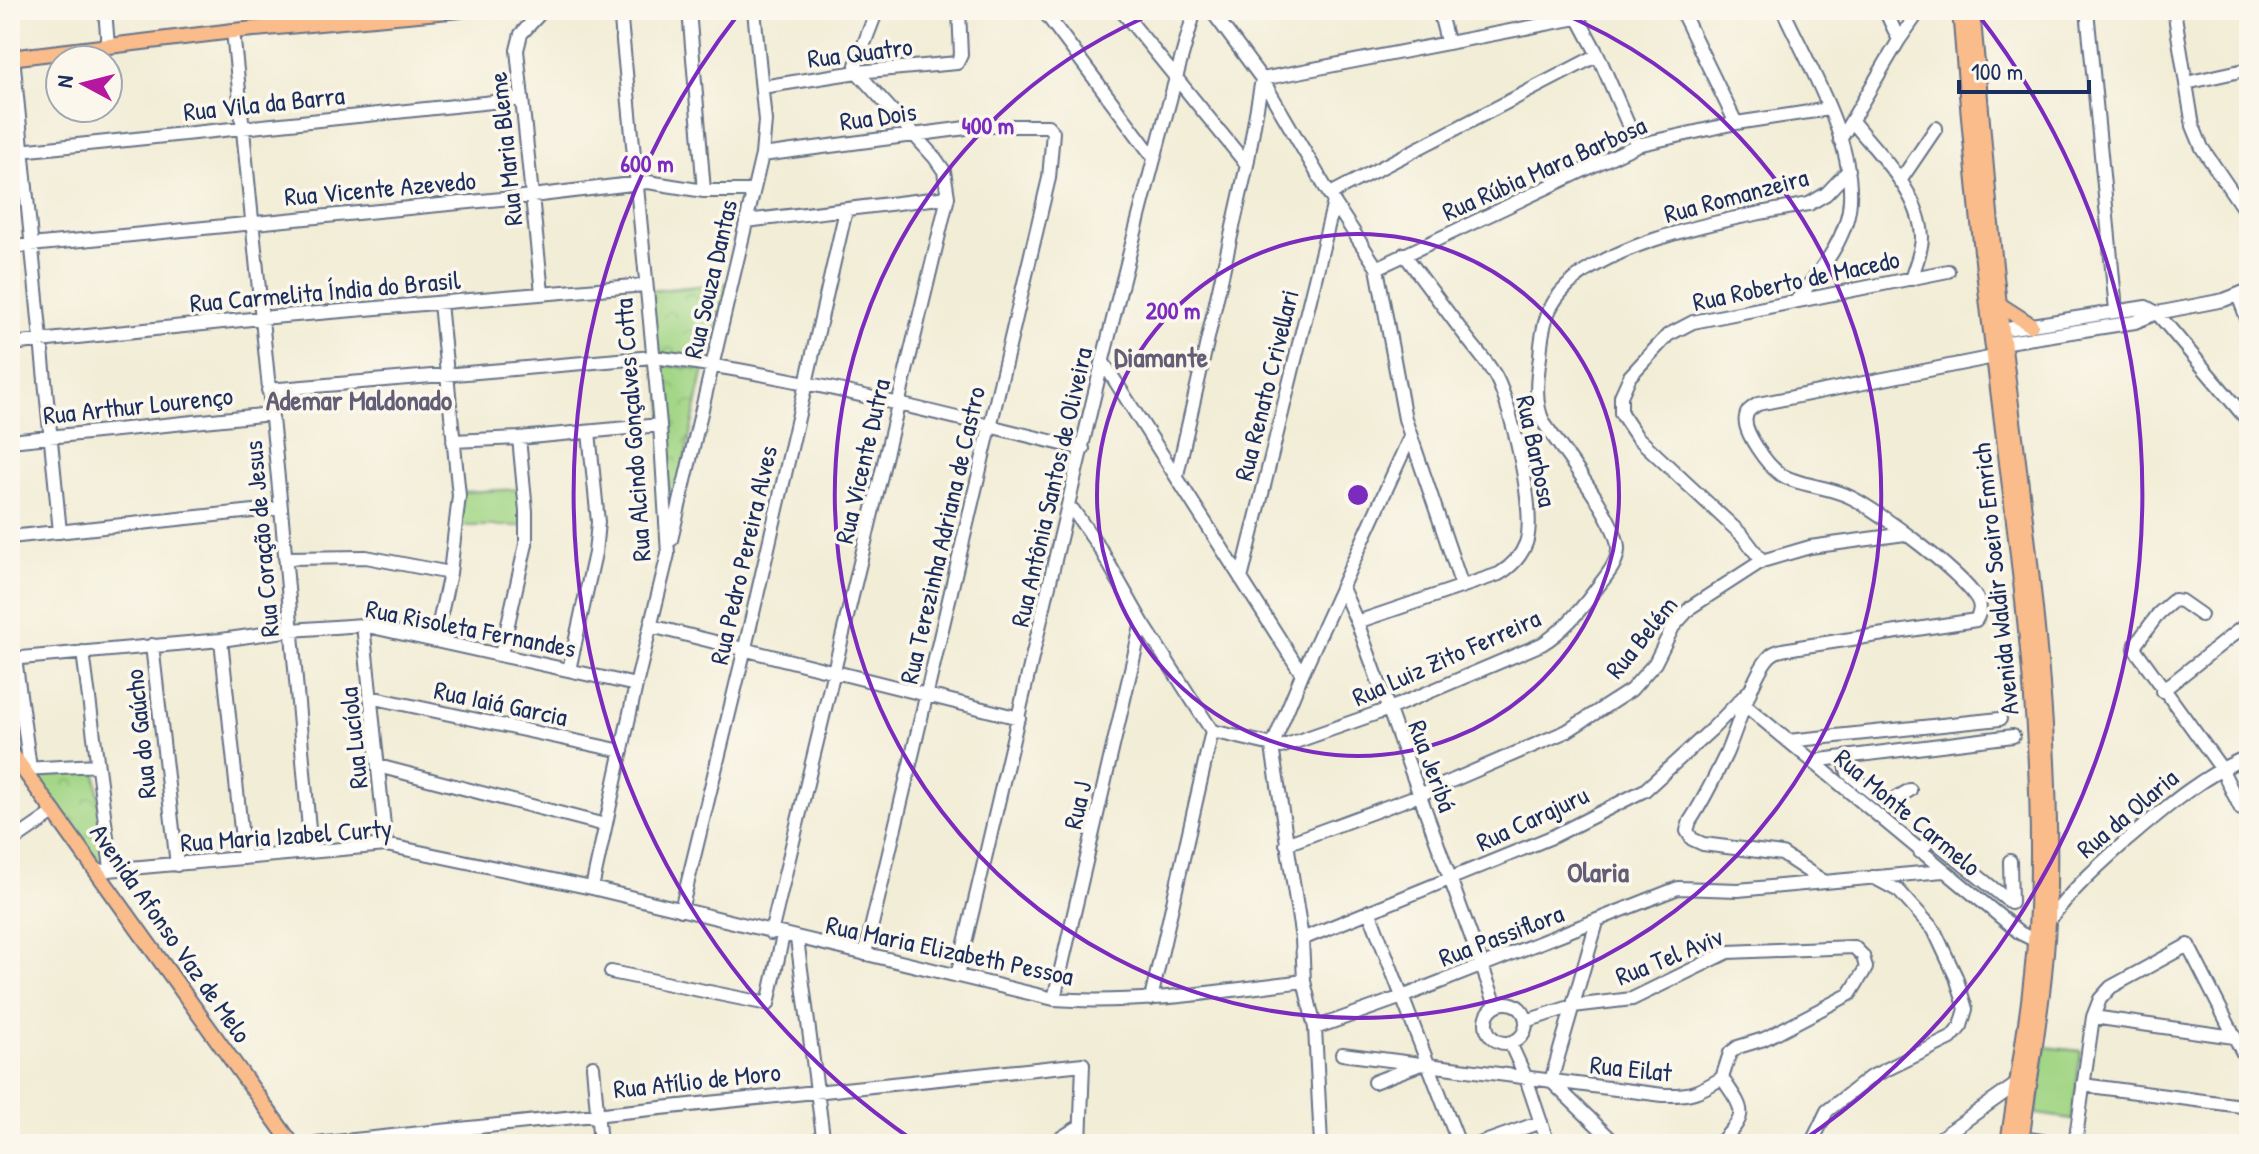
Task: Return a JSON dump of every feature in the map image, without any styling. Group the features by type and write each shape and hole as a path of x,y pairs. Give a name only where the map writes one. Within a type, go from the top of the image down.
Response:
{"main road":[{"path":"118,44 175,32 233,31 461,10"},
{"name":"Avenida Waldir Soeiro Emrich","path":"1960,10 2034,703 2040,940 2017,1142"},
{"name":"Avenida Waldir Soeiro Emrich","path":"1972,10 2000,305 1996,341 2044,701 2049,804 2048,922 2040,940"},
{"path":"12,58 44,54"},
{"path":"2000,305 2031,325"},
{"name":"Avenida Afonso Vaz de Melo","path":"10,751 27,769 55,812 110,869 107,885 292,1144"}],"street":[{"path":"105,10 108,44"},
{"name":"Rua Maria Bleme","path":"542,293 517,50 521,34 543,10"},
{"name":"Rua Alcindo Gonçalves Cotta","path":"592,888 668,554 660,425 620,10"},
{"path":"689,10 704,191"},
{"name":"Rua Souza Dantas","path":"668,554 762,155 765,121 754,10"},
{"path":"746,221 948,197 944,171 857,72 856,65 877,10"},
{"name":"Rua Quatro","path":"762,87 857,72 957,63 961,55 959,10"},
{"path":"1043,10 1154,158"},
{"path":"1121,10 1247,165"},
{"name":"Rua Antônia Santos de Oliveira","path":"957,976 1103,362 1195,10"},
{"path":"1211,10 1262,79 1377,268 1410,437 1462,586"},
{"path":"1439,10 1447,41"},
{"path":"1681,10 1736,123"},
{"path":"1783,10 1829,109 1849,170 1851,201 1842,233 1796,301"},
{"path":"1885,10 1899,40"},
{"path":"1840,140 1920,10"},
{"path":"2087,10 2116,310"},
{"path":"2174,10 2193,126 2202,148 2249,217"},
{"path":"1262,79 1575,14 1598,55 1637,145"},
{"path":"10,26 16,151 30,245 60,532"},
{"name":"Rua Coração de Jesus","path":"233,31 281,508 311,852"},
{"path":"1332,198 1598,55"},
{"path":"2186,83 2249,69"},
{"path":"1177,475 1247,165 1262,79"},
{"name":"Rua Vila da Barra","path":"16,151 522,99"},
{"name":"Rua Rúbia Mara Barbosa","path":"1377,268 1637,145 1736,123 1829,109"},
{"path":"1852,121 1900,181 1915,210 1922,236 1911,279"},
{"name":"Rua Dois","path":"762,155 997,125 1048,126"},
{"name":"Rua Terezinha Adriana de Castro","path":"865,954 1049,178 1053,132 1048,126"},
{"path":"1900,181 1936,128"},
{"name":"Rua Romanzeira","path":"1538,401 1540,359 1550,309 1566,287 1592,266 1678,230 1809,204 1826,194 1849,170"},
{"name":"Rua Vicente Azevedo","path":"10,247 648,182 704,191 753,191"},
{"name":"Rua Vicente Dutra","path":"611,972 768,1004 777,934 835,673 948,197"},
{"name":"Rua Renato Crivellari","path":"1241,579 1332,198"},
{"name":"Rua Pedro Pereira Alves","path":"681,910 846,210"},
{"name":"Rua Barbosa","path":"1357,622 1499,574 1520,556 1527,541 1530,522 1506,397 1494,374 1404,254"},
{"name":"Rua Roberto de Macedo","path":"1762,561 1743,536 1637,437 1621,413 1621,396 1630,376 1668,335 1693,322 1948,271"},
{"name":"Rua Carmelita Índia do Brasil","path":"10,344 261,318 645,285"},
{"path":"1823,881 1782,854 1703,844 1692,839 1687,831 1726,753 1763,663 1774,653 1976,620 1979,603 1970,589 1905,534 1853,497 1779,473 1748,433 1744,421 1748,411 1758,404 1996,341 2107,328 2244,292 2249,324"},
{"path":"435,641 450,573 459,496 440,303"},
{"path":"1996,341 2031,325 2146,307 2157,313 2249,422"},
{"path":"268,390 653,357 712,365 804,384 1083,449"},
{"path":"1103,362 1302,674"},
{"name":"Rua Luiz Zito Ferreira","path":"1272,747 1281,747 1389,709 1552,637 1586,603 1617,559 1618,541 1614,526 1540,416 1538,401"},
{"name":"Rua Arthur Lourenço","path":"10,441 271,414"},
{"path":"453,441 660,425"},
{"path":"569,670 595,553 598,522 589,432"},
{"path":"1321,1144 1315,1028 1304,981 1302,939 1272,747 1410,437"},
{"path":"501,655 526,544 519,438"},
{"path":"10,537 281,508"},
{"path":"1069,508 1101,550 1142,622 1212,731 1272,747"},
{"name":"Rua Belém","path":"1286,844 1419,795 1567,731 1631,690 1655,663 1673,627 1691,607 1762,561 1810,547 1905,534"},
{"path":"285,558 366,557 450,573"},
{"name":"Rua Jeribá","path":"1342,588 1484,965 1496,1005"},
{"path":"2201,615 2181,601 2174,600 2159,613 2135,649 2162,691 2221,768 2241,809"},
{"name":"Rua J","path":"1054,999 1142,622"},
{"path":"2162,691 2249,622"},
{"name":"Rua Risoleta Fernandes","path":"12,658 363,625 636,685"},
{"name":"Rua Lucíola","path":"363,625 386,845"},
{"path":"651,626 744,652 1019,718"},
{"path":"221,640 244,858"},
{"name":"Rua do Gaúcho","path":"152,645 177,865"},
{"path":"83,652 110,869 107,885"},
{"path":"12,658 27,769 97,765"},
{"name":"Rua Carajuru","path":"1302,939 1552,837 1645,790 1713,728 1750,689"},
{"name":"Rua Iaiá Garcia","path":"370,697 622,751"},
{"name":"Rua Monte Carmelo","path":"1746,706 2020,933 2040,940"},
{"path":"1788,741 2000,719"},
{"path":"1151,999 1212,731"},
{"path":"1812,761 2013,736"},
{"name":"Rua da Olaria","path":"2048,922 2083,878 2171,801 2221,768 2249,756"},
{"path":"1844,757 1848,773 1886,804 1910,790"},
{"path":"378,766 605,825"},
{"path":"10,843 55,812"},
{"path":"1920,852 1931,838 2011,903 2010,861"},
{"name":"Rua Maria Izabel Curty","path":"110,869 386,845 592,888"},
{"name":"Rua Passiflora","path":"1315,1028 1597,922 1678,888 1738,890 1943,871"},
{"path":"1811,1144 1827,1111 1869,1078 1951,1038 1961,1026 1966,1009 1956,977 1934,930 1899,891 1873,877"},
{"name":"Rua Maria Elizabeth Pessoa","path":"592,888 1054,999 1093,1002 1151,999 1304,981"},
{"path":"1369,911 1402,997 1423,1066 1459,1144"},
{"path":"1597,922 1551,1081 1616,1144"},
{"path":"797,939 824,1144"},
{"path":"2075,1144 2093,1017 2100,999 2111,987 2188,945 2249,1065"},
{"name":"Rua Tel Aviv","path":"1526,1021 1573,1006 1632,999 1728,952 1854,947 1863,956 1866,968 1850,994 1764,1039 1738,1047 1730,1053 1722,1078"},
{"path":"1510,1043 1524,1032 1526,1021 1524,1014 1509,1002 1496,1005 1487,1014 1486,1027 1492,1038 1510,1043 1526,1078 1548,1144"},
{"path":"2093,1017 2234,1037"},
{"name":"Rua Eilat","path":"1342,1054 1685,1096 1698,1093 1722,1078"},
{"name":"Rua Atílio de Moro","path":"316,1144 1083,1064 1080,1126"},
{"path":"593,1066 600,1144"},
{"path":"1374,1082 1423,1066"},
{"path":"1719,1144 1741,1118 1741,1106 1722,1078"},
{"path":"1932,1144 2023,1081"},
{"path":"2083,1085 2249,1107"},
{"path":"1479,1144 1541,1122"},
{"path":"1051,1144 1080,1126"},
{"path":"1080,1126 1080,1144"},
{"path":"2017,1142 2062,1144"}],"green space":[{"path":"728,283 710,360 656,354 650,291"},
{"path":"660,365 704,369 671,524"},
{"path":"521,489 523,526 460,526 462,492"},
{"path":"10,665 24,763 10,743"},
{"path":"96,771 106,871 34,773"},
{"path":"2045,1047 2081,1051 2072,1119 2036,1114"}],"district":[{"name":"Diamante","path":"1161,357"},
{"name":"Ademar Maldonado","path":"359,400"},
{"name":"Olaria","path":"1598,872"}]}
